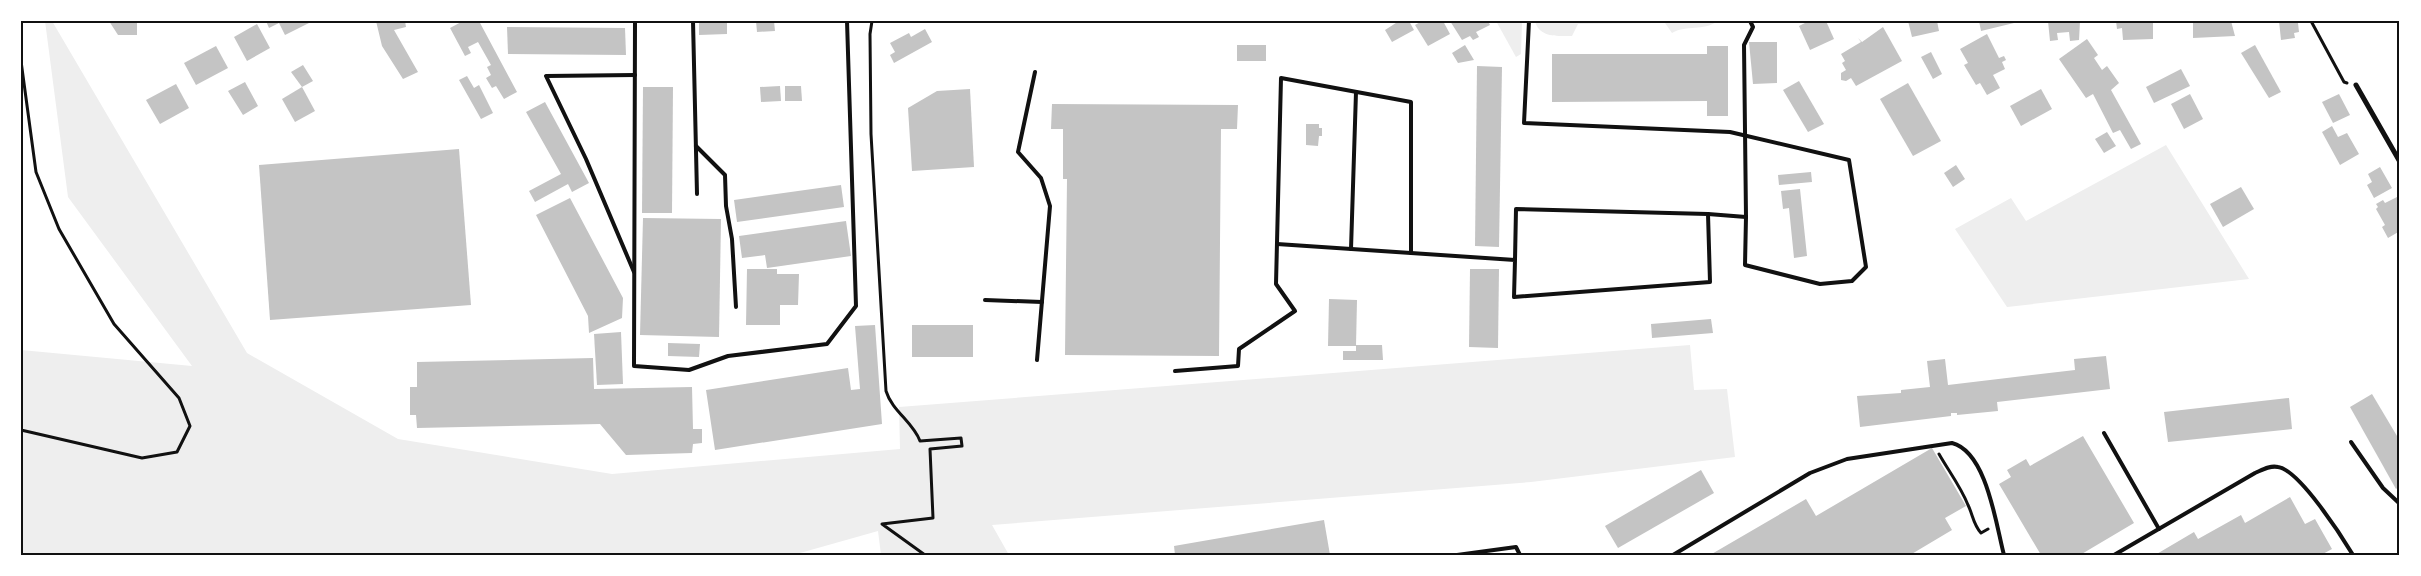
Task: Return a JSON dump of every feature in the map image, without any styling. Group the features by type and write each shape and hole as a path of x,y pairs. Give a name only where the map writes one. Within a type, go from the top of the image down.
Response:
{"street":[{"path":"2356,85 2400,162"}],"lane":[{"path":"635,21 634,366 689,370 728,356 827,344 856,306 847,21"},
{"path":"692,21 698,194"},
{"path":"1529,21 1524,123 1745,135 1849,160 1866,267 1852,281 1820,284 1746,265 1746,217 1745,135 1744,44 1753,27 1750,21"},
{"path":"1035,72 1018,152 1041,178 1050,206 1037,360"},
{"path":"634,273 586,159 546,76 635,75"},
{"path":"1175,371 1238,366 1239,349 1295,311 1276,284 1281,78 1410,102 1411,252"},
{"path":"1351,249 1356,92"},
{"path":"696,146 725,175 726,206 732,239 736,307"},
{"path":"1708,214 1710,282 1514,296 1516,209 1708,214 1746,217"},
{"path":"1277,244 1515,260"},
{"path":"985,300 1042,302"},
{"path":"2104,433 2159,529"},
{"path":"2351,442 2383,488 2400,504"},
{"path":"1673,555 1810,473 1847,459 1934,444 1952,443 1959,445 1969,454 1980,470 1988,491 2004,555"},
{"path":"2114,555 2255,473 2269,467 2279,467 2299,479 2353,555"},
{"path":"1458,555 1516,547 1520,555"}],"path":[{"path":"872,21 870,34 870,117 886,392 894,407 917,431 920,441 961,438 962,446 930,449 933,518 882,524 925,555"},
{"path":"2311,21 2344,82 2356,85"},
{"path":"21,61 36,172 59,229 114,324 179,398 190,426 177,452 142,458 21,430"},
{"path":"1934,444 1969,506 1971,519 1978,530"}],"shaded area":[{"path":"45,21 52,21 247,353 398,439 612,474 900,449 899,407 1690,345 1694,390 1727,389 1735,457 1531,482 992,525 1009,555 881,555 878,531 793,555 21,555 21,350 192,366 68,197"},
{"path":"1496,21 1522,21 1521,54 1516,57"},
{"path":"1535,21 1718,21 1706,26 1678,30 1672,33 1665,23 1578,24 1572,36 1555,36 1540,31"},
{"path":"2166,145 2249,279 2007,307 1955,229 2011,198 2026,221"}],"building":[{"path":"109,21 137,21 137,35 118,35"},
{"path":"266,21 308,21 309,23 285,35 279,23 269,28"},
{"path":"376,21 405,21 406,27 394,30 418,72 403,79 382,46"},
{"path":"463,21 479,21 517,92 504,99 496,86 492,88 486,78 491,75 487,67 491,65 478,42 468,47 471,53 465,56 450,28"},
{"path":"699,21 727,21 727,34 699,35"},
{"path":"756,21 774,21 775,31 757,32"},
{"path":"1399,21 1409,21 1414,30 1392,42 1385,30"},
{"path":"1422,21 1443,21 1450,34 1428,46 1415,25"},
{"path":"1450,21 1488,21 1490,25 1476,32 1479,37 1473,40 1470,36 1462,40"},
{"path":"1809,21 1826,21 1834,39 1810,50 1799,26"},
{"path":"1908,21 1937,21 1939,31 1912,37"},
{"path":"1979,21 2013,21 2014,23 1981,31"},
{"path":"2048,21 2080,21 2079,40 2070,41 2069,32 2057,33 2058,40 2050,41"},
{"path":"2116,21 2153,21 2153,39 2123,40 2122,28 2117,29"},
{"path":"2193,21 2231,21 2235,36 2193,38"},
{"path":"2279,21 2298,23 2299,32 2294,33 2295,38 2281,40"},
{"path":"257,24 270,48 247,61 234,37"},
{"path":"507,27 625,28 626,55 508,54"},
{"path":"1883,27 1902,61 1856,86 1851,78 1846,81 1841,80 1841,73 1846,70 1842,63 1845,61 1841,54 1861,42 1858,38 1862,42"},
{"path":"925,29 932,42 894,63 890,55 895,52 890,43 909,33 911,37"},
{"path":"1987,34 1999,58 2004,56 2006,60 2002,62 2005,69 1993,75 2000,88 1987,95 1980,83 1976,85 1964,65 1968,63 1960,49"},
{"path":"2087,39 2098,55 2094,58 2102,70 2107,66 2119,83 2111,90 2141,144 2131,149 2120,130 2113,133 2093,94 2086,98 2059,59"},
{"path":"1749,42 1777,42 1777,83 1753,84"},
{"path":"1237,45 1266,45 1266,61 1237,61"},
{"path":"1465,45 1474,60 1458,63 1452,53"},
{"path":"2255,45 2281,92 2269,98 2241,53"},
{"path":"216,46 228,68 196,85 184,63"},
{"path":"1707,46 1728,46 1728,116 1707,116 1707,101 1552,102 1552,54 1707,54"},
{"path":"1931,52 1942,74 1933,79 1921,57"},
{"path":"303,65 313,81 302,87 291,72"},
{"path":"1477,66 1502,67 1499,247 1475,246"},
{"path":"2181,69 2190,86 2154,103 2146,87"},
{"path":"467,76 474,88 479,85 493,113 481,119 459,80"},
{"path":"1799,81 1824,124 1808,132 1783,90"},
{"path":"245,82 258,106 243,115 228,91"},
{"path":"1908,83 1941,141 1913,156 1880,99"},
{"path":"176,84 189,108 160,124 146,100"},
{"path":"780,86 781,101 761,102 760,87"},
{"path":"785,86 801,86 802,101 785,101"},
{"path":"302,87 315,111 295,122 282,99"},
{"path":"643,87 673,87 672,213 642,213"},
{"path":"970,89 974,167 912,171 908,108 937,91"},
{"path":"2041,89 2052,109 2021,126 2010,106"},
{"path":"2190,94 2203,119 2184,129 2171,104"},
{"path":"2339,94 2350,115 2333,123 2322,102"},
{"path":"545,102 589,183 572,192 568,184 535,202 529,191 561,174 526,112"},
{"path":"1052,104 1238,105 1237,129 1221,129 1219,356 1065,355 1067,179 1063,179 1063,129 1051,129"},
{"path":"1306,124 1319,124 1319,128 1322,128 1322,136 1319,136 1318,146 1306,145"},
{"path":"2332,126 2338,137 2347,133 2359,154 2340,165 2322,132"},
{"path":"2107,132 2116,146 2104,153 2095,139"},
{"path":"459,149 471,305 270,320 259,165"},
{"path":"1956,165 1965,179 1953,187 1944,173"},
{"path":"2380,167 2392,188 2374,198 2367,185 2372,182 2368,174"},
{"path":"1811,172 1812,182 1779,185 1778,175"},
{"path":"841,185 844,207 737,222 734,200"},
{"path":"2241,187 2254,209 2223,227 2210,204"},
{"path":"1800,189 1807,256 1794,258 1789,208 1783,209 1781,191"},
{"path":"2397,197 2400,202 2400,231 2388,238 2382,227 2385,225 2376,209 2378,207 2376,204 2383,200 2385,203"},
{"path":"570,198 623,298 622,318 589,333 588,316 536,215"},
{"path":"643,218 721,219 719,337 640,335"},
{"path":"846,221 851,256 767,268 765,255 742,258 739,236"},
{"path":"747,269 777,269 777,274 799,274 798,305 780,305 780,325 746,325"},
{"path":"1470,269 1499,269 1498,348 1469,347"},
{"path":"1329,299 1357,300 1356,346 1328,346"},
{"path":"1711,319 1713,333 1652,338 1651,324"},
{"path":"875,325 882,424 715,450 706,390 848,368 851,390 860,389 855,326"},
{"path":"912,325 973,325 973,357 912,357"},
{"path":"621,332 623,384 597,385 594,334"},
{"path":"668,343 700,344 699,357 668,356"},
{"path":"1356,345 1382,345 1383,360 1343,360 1343,351 1356,351"},
{"path":"2106,356 2110,389 1997,402 1998,411 1957,415 1957,413 1951,413 1951,416 1860,427 1857,396 1901,393 1901,390 1930,387 1927,361 1945,359 1948,385 2075,370 2074,359"},
{"path":"593,358 594,389 692,387 693,429 702,429 702,443 693,444 692,453 626,455 600,424 417,428 416,415 410,415 410,387 417,387 417,362"},
{"path":"2372,394 2400,441 2400,486 2396,489 2350,407"},
{"path":"2289,398 2292,429 2168,442 2164,412"},
{"path":"2083,436 2134,523 2080,555 2041,555 1999,484 2011,477 2007,470 2026,459 2030,466"},
{"path":"1932,448 1966,506 1945,518 1952,530 1910,555 1710,555 1806,499 1816,516"},
{"path":"1701,470 1714,493 1618,548 1605,526"},
{"path":"2290,497 2305,524 2315,519 2332,549 2321,555 2155,555 2194,532 2198,539 2241,515 2245,523"},
{"path":"1324,520 1330,555 1175,555 1174,546"}]}
